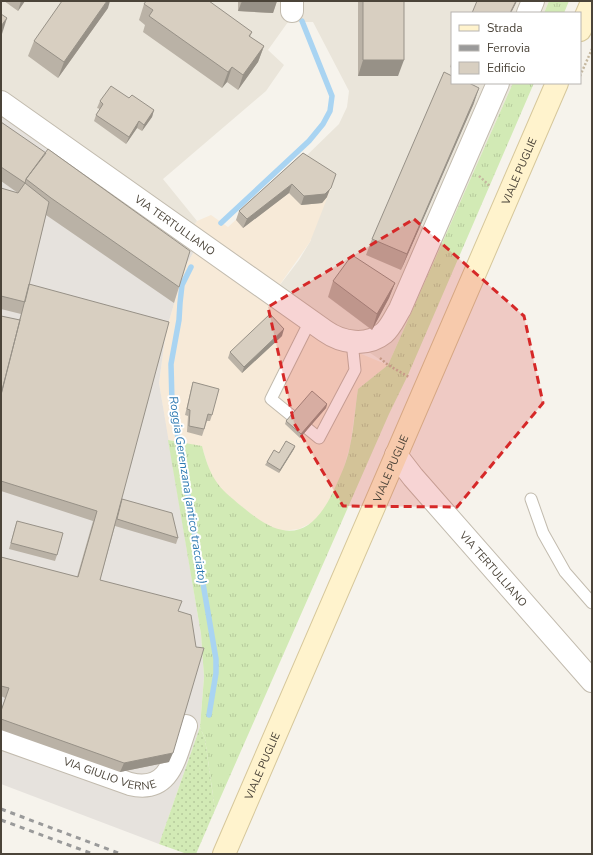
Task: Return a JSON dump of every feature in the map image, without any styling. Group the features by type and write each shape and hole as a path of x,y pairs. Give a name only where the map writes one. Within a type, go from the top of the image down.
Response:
{"main road":[{"path":"581,28 592,2"},
{"name":"VIALE PUGLIE","path":"224,854 557,84"}],"street":[{"path":"528,12 533,1"},
{"path":"352,342 375,339 385,332 396,316 498,84"},
{"name":"VIA TERTULLIANO","path":"1,102 334,338 352,342"},
{"name":"VIA TERTULLIANO","path":"396,455 413,477 592,682"},
{"name":"VIA GIULIO VERNE","path":"1,738 130,784 147,786 156,784 168,772 186,726"}],"lane":[{"path":"310,321 271,399 319,438 355,370 352,342"},
{"path":"531,499 543,533 566,572 592,603"}],"path":[{"path":"581,74 592,49"},
{"path":"474,171 493,188"},
{"path":"388,365 408,375"}],"highlighted area":[{"path":"414,219 524,316 543,403 457,507 343,506 294,423 268,307"}],"shaded area":[{"path":"1,1 549,1 544,12 451,12 451,84 513,84 388,365 276,290 299,260 311,240 300,162 339,124 347,107 349,91 313,22 288,22 268,50 284,65 266,91 163,179 197,221 191,230 134,205 101,253 45,214 1,96"},
{"path":"1,111 54,148 42,165 122,221 134,205 196,248 185,267 166,331 159,383 201,634 204,677 200,727 159,844 1,784"},
{"path":"300,162 333,183 310,242 276,290 191,230 197,221 211,215 228,227"},
{"path":"196,248 359,353 388,365 358,389 350,446 341,477 325,509 315,521 299,529 282,531 265,525 222,491 211,476 202,447 168,440 159,383 166,331 185,267"}],"green space":[{"path":"549,1 569,1 564,12 544,12"},
{"path":"513,84 534,84 408,375 389,414 215,810 205,739 200,727 204,677 201,634 168,440 202,446 214,478 225,492 264,523 277,529 288,531 299,530 308,525 317,517 333,492 341,475 347,458 353,432 358,389 388,365"},
{"path":"200,727 205,739 215,810 196,854 187,854 159,844"}],"building":[{"path":"62,1 107,1 64,62 34,41"},
{"path":"146,1 209,1 252,32 249,36 264,46 243,75 232,67 228,72 149,16 153,10 144,4"},
{"path":"363,1 404,1 404,60 363,60"},
{"path":"477,1 516,1 510,12 472,12"},
{"path":"1,14 7,18 1,26"},
{"path":"444,72 451,76 451,84 471,84 479,88 407,254 372,239"},
{"path":"111,86 129,98 132,95 154,110 144,125 139,121 129,137 96,115 103,104 100,101"},
{"path":"1,122 46,153 26,179 25,183 1,167"},
{"path":"48,149 190,251 179,287 26,179"},
{"path":"303,153 336,174 331,188 325,194 304,196 292,184 247,219 239,211"},
{"path":"25,183 49,202 25,302 1,296 1,188 18,193"},
{"path":"352,255 395,283 377,314 333,281"},
{"path":"29,284 169,322 100,580 182,601 178,611 191,615 196,647 204,648 173,753 124,763 1,719 1,711 9,688 1,686 1,557 78,577 97,511 1,481 1,395"},
{"path":"270,314 284,329 244,367 230,352"},
{"path":"1,316 20,320 1,394"},
{"path":"193,382 219,389 212,415 208,414 204,429 189,426 190,410 187,409"},
{"path":"312,391 327,404 301,434 286,421"},
{"path":"286,441 295,446 280,470 267,462 274,450 279,453"},
{"path":"122,499 172,513 178,538 117,519"},
{"path":"17,521 63,533 57,555 11,543"}],"waterway":[{"name":"Roggia Gerenzana (antico tracciato)","path":"221,223 309,141 323,124 330,111 332,96 302,21"},
{"name":"Roggia Gerenzana (antico tracciato)","path":"191,267 182,285 179,320 171,364 172,403 216,659 216,673 209,715"}],"railway":[{"path":"1,809 121,854"},
{"path":"1,820 93,854"}]}
